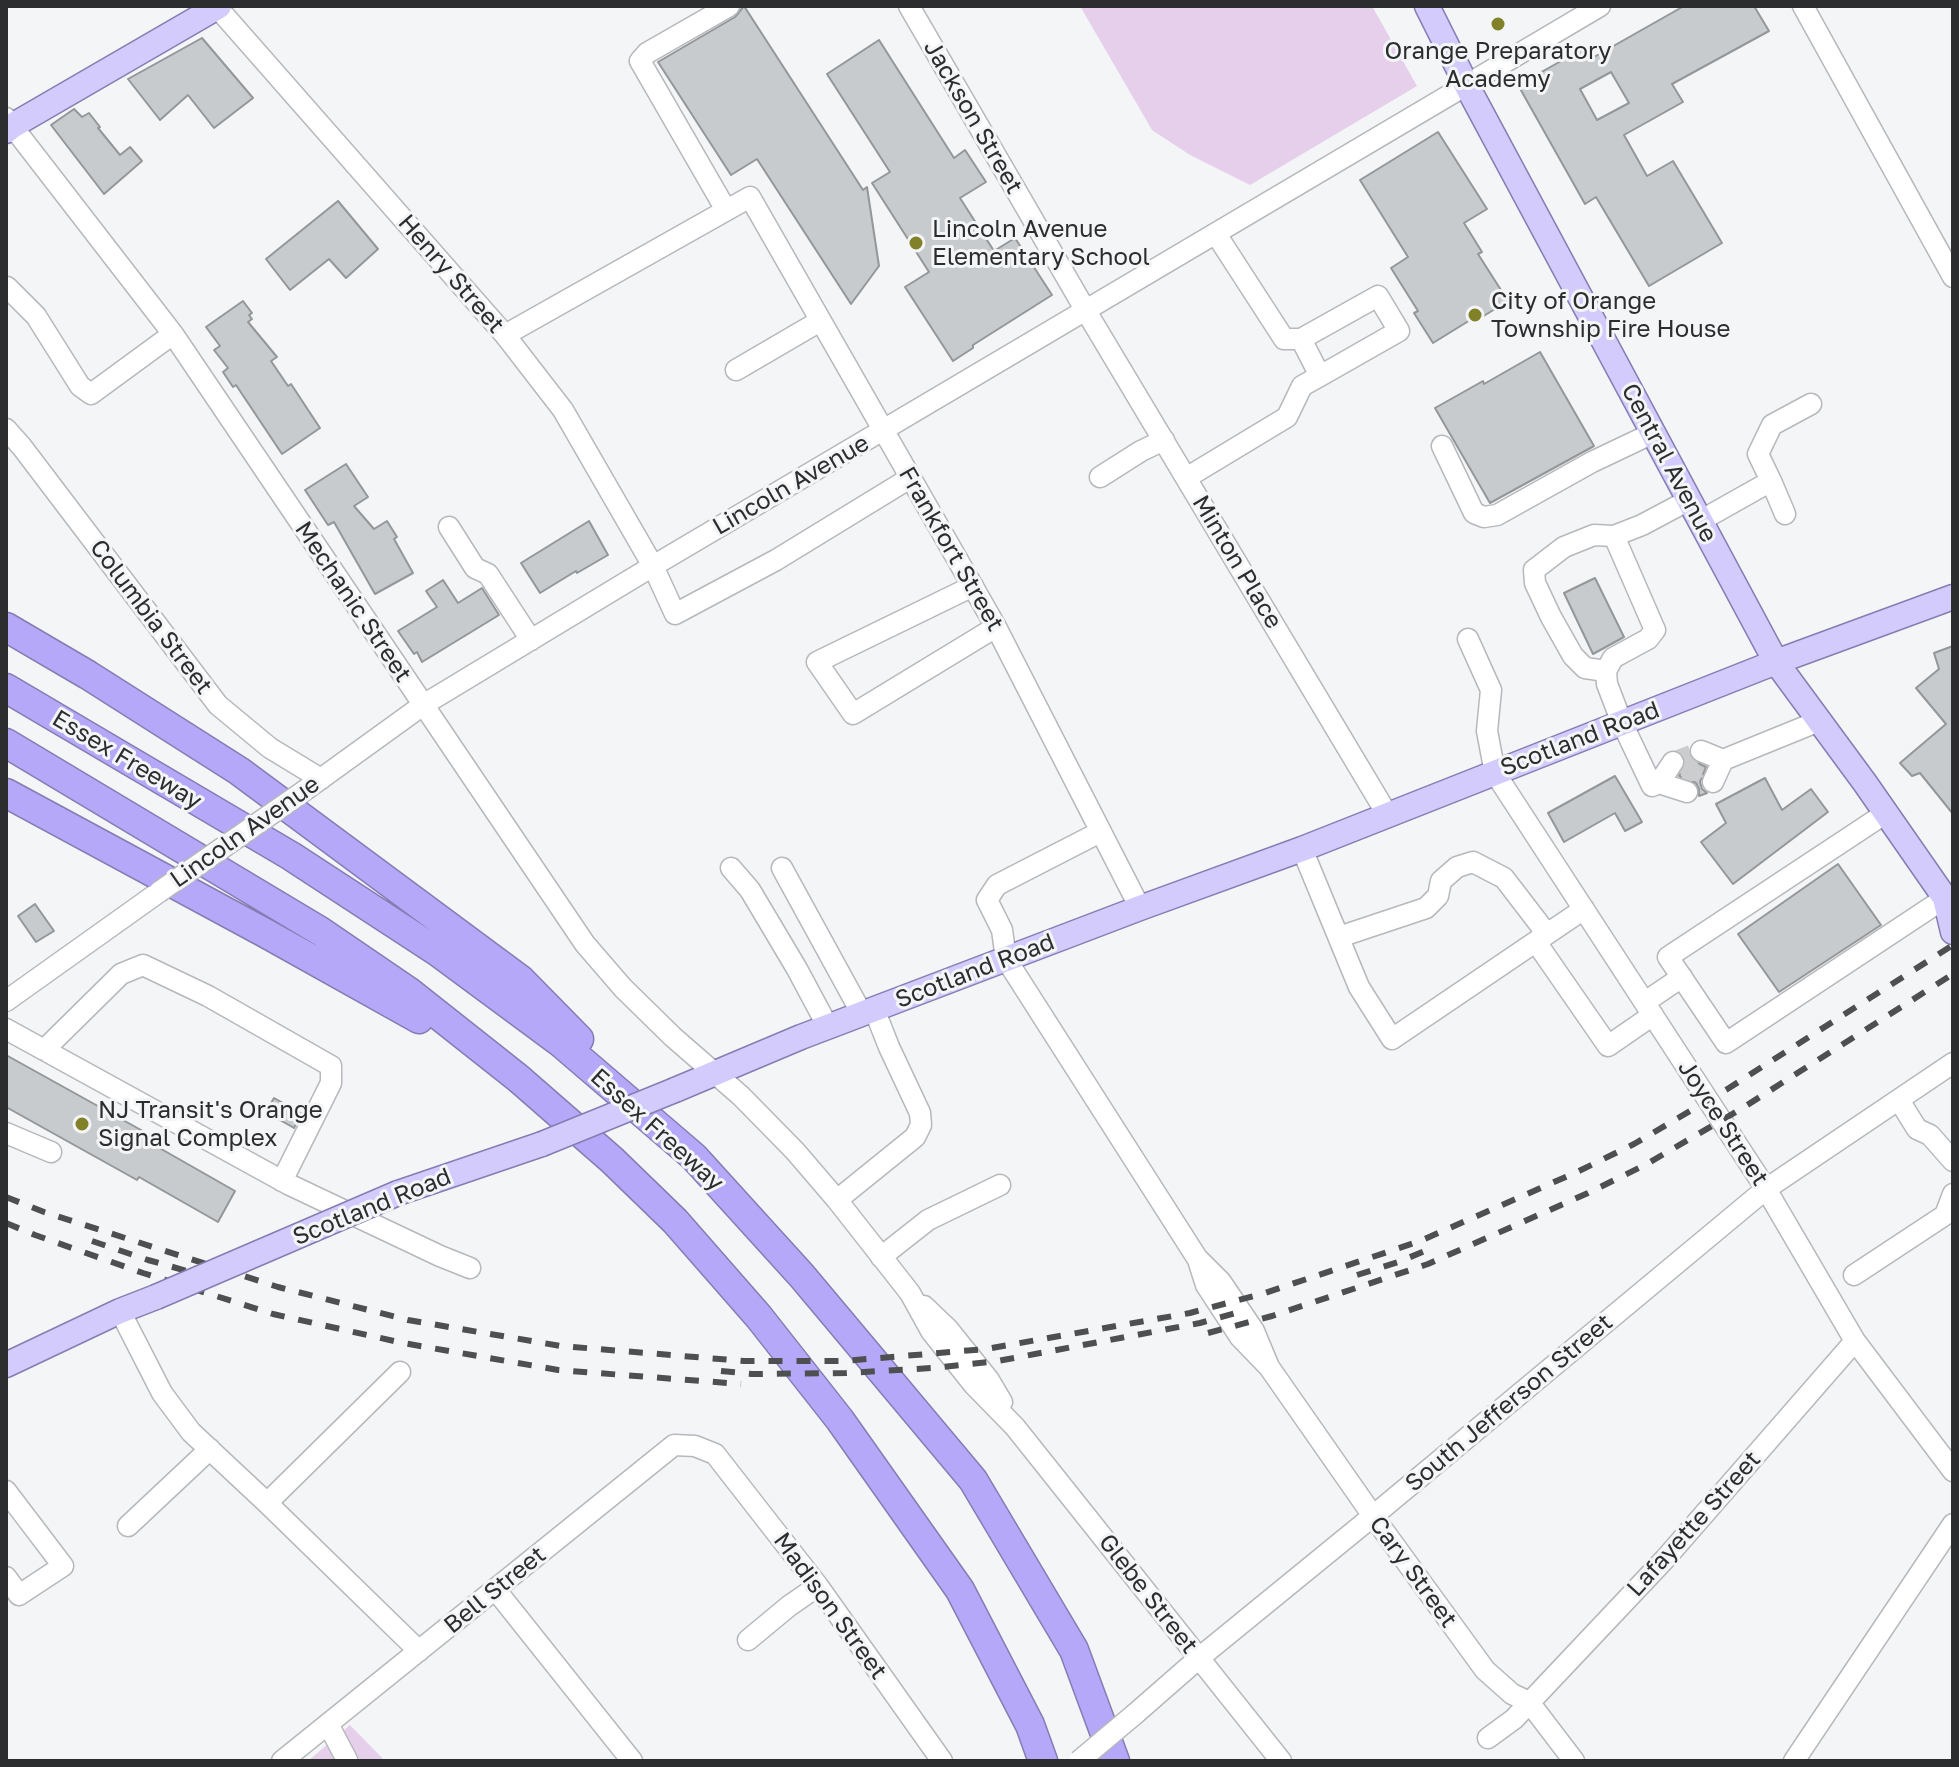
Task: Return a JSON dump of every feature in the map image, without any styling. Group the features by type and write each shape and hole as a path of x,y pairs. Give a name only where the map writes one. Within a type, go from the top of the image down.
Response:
{"highway":[{"path":"6,627 239,771 521,980 694,1157"},
{"name":"Essex Freeway","path":"6,688 291,856 438,952 561,1043 694,1157 802,1276 973,1480 1074,1650 1115,1761"},
{"name":"Essex Freeway","path":"6,743 320,931 408,991 518,1078 612,1160 675,1221 759,1317 840,1420 960,1590 1030,1725 1043,1761"},
{"path":"6,793 293,948 518,1078"}],"main road":[{"path":"8,125 217,6"},
{"name":"Central Avenue","path":"1427,6 1776,662 1949,901 1953,932"},
{"name":"Scotland Road","path":"6,1365 120,1311 398,1193 542,1144 868,1011 1302,849 1776,662 1953,597"}],"street":[{"name":"Henry Street","path":"217,6 505,335 563,410 653,566 675,614 776,560 910,478"},
{"path":"505,335 726,210 640,61 647,53 729,6"},
{"name":"Jackson Street","path":"909,6 1086,311"},
{"name":"Lincoln Avenue","path":"6,1001 423,705 1600,6"},
{"path":"1803,6 1953,277"},
{"name":"Mechanic Street","path":"8,125 173,334 585,944 623,988 714,1073"},
{"name":"Frankfort Street","path":"726,210 750,197 996,627 1140,908"},
{"path":"1186,478 1287,417 1302,386 1399,331 1378,296 1301,339 1284,339 1216,234"},
{"path":"7,287 36,316 80,386 91,394 173,334"},
{"name":"Minton Place","path":"1086,311 1387,814"},
{"path":"736,370 820,321"},
{"path":"1301,339 1320,376"},
{"path":"1785,514 1758,454 1772,425 1811,404"},
{"name":"Columbia Street","path":"6,429 218,705 270,748 321,779"},
{"path":"1442,446 1474,513 1484,517 1497,515 1592,462 1653,433"},
{"path":"1100,477 1164,440"},
{"path":"1606,671 1585,668 1573,656 1535,583 1534,570 1564,547 1594,535 1614,536 1771,481"},
{"path":"449,527 475,568 488,574 531,640"},
{"path":"1614,536 1655,630 1648,639 1613,658 1606,671 1607,684 1652,786 1680,776"},
{"path":"973,586 817,662 853,714 996,627"},
{"path":"1468,639 1491,690 1487,731 1495,773"},
{"path":"1711,765 1819,721"},
{"name":"Joyce Street","path":"1495,773 1766,1189 1855,1341 1953,1471"},
{"path":"1886,813 1668,957 1726,1043 1949,901"},
{"name":"Cary Street","path":"1100,832 997,885 987,900 1002,930 1006,959 1197,1258 1221,1282 1254,1331 1269,1367 1373,1516 1485,1670 1512,1694 1529,1702 1574,1761"},
{"path":"1302,849 1359,987 1392,1039 1584,909"},
{"path":"1339,937 1426,908 1438,896 1441,881 1457,867 1473,862 1504,878 1608,1046 1682,977"},
{"path":"731,868 750,890 828,1027"},
{"path":"782,868 889,1047 920,1113 921,1125 915,1137 837,1200"},
{"path":"44,1050 121,974 143,965 208,996 331,1066 331,1083 282,1181"},
{"path":"6,1029 282,1181 470,1268"},
{"name":"South Jefferson Street","path":"1079,1761 1766,1189 1953,1063"},
{"name":"Glebe Street","path":"714,1073 795,1151 837,1200 910,1293 931,1331 957,1364 1015,1427 1281,1761"},
{"path":"1899,1100 1917,1129 1930,1135 1953,1161"},
{"path":"6,1133 51,1152"},
{"path":"881,1257 928,1220 1000,1185"},
{"path":"1854,1275 1945,1215 1953,1194"},
{"path":"120,1311 162,1393 191,1432 419,1651"},
{"name":"Lafayette Street","path":"1488,1738 1514,1719 1665,1559 1855,1341"},
{"path":"267,1503 400,1372"},
{"name":"Bell Street","path":"282,1761 674,1445 695,1446 715,1454"},
{"path":"128,1526 210,1449"},
{"name":"Madison Street","path":"715,1454 818,1586 942,1761"},
{"path":"6,1491 63,1566 13,1600 6,1577"},
{"path":"1794,1761 1953,1524"},
{"path":"748,1640 818,1586"},
{"path":"495,1589 632,1761"},
{"path":"328,1724 346,1761"}],"shaded area":[{"path":"1080,6 1372,6 1417,86 1250,185 1190,155 1152,130"},
{"path":"350,1725 385,1761 308,1761"}],"building":[{"path":"744,6 863,190 867,187 879,266 851,304 757,159 731,175 658,62 735,17"},
{"path":"1684,6 1754,6 1769,31 1672,84 1683,102 1624,135 1647,176 1673,161 1722,243 1649,286 1596,197 1585,204 1518,85 1588,46 1594,57","holes":["1611,72 1629,103 1597,120 1580,89"]},
{"path":"202,38 253,98 214,128 188,95 160,120 128,79"},
{"path":"879,40 954,158 965,150 986,182 960,198 994,251 1015,238 1052,295 953,361 905,287 929,272 872,183 890,172 827,74"},
{"path":"74,109 82,117 89,113 120,155 130,147 142,161 104,194 51,125"},
{"path":"1438,132 1487,209 1464,223 1482,252 1478,254 1508,301 1433,343 1414,313 1418,311 1391,268 1408,257 1360,180"},
{"path":"338,201 378,249 346,278 329,259 290,290 266,259"},
{"path":"243,301 252,313 249,315 252,319 248,322 277,357 271,361 288,386 291,384 320,428 282,454 236,385 233,387 223,372 228,368 214,350 220,346 206,327"},
{"path":"1540,352 1594,446 1490,503 1435,408"},
{"path":"346,464 368,497 354,506 374,529 387,521 413,573 375,594 334,522 328,525 305,490"},
{"path":"589,521 608,555 540,593 521,563"},
{"path":"1595,578 1624,637 1593,654 1564,593"},
{"path":"443,580 458,603 482,588 499,615 422,662 398,631 437,607 426,591"},
{"path":"1953,646 1953,814 1920,773 1912,776 1900,763 1946,724 1916,688 1939,669 1934,653"},
{"path":"1688,752 1691,760 1706,767 1700,782 1707,793 1699,796 1696,783 1679,776 1686,764 1683,754"},
{"path":"1615,776 1642,822 1625,831 1615,813 1564,842 1548,813"},
{"path":"1765,778 1782,810 1811,789 1828,812 1733,884 1701,842 1726,823 1716,804"},
{"path":"1838,864 1881,925 1779,992 1738,934"},
{"path":"35,904 54,931 36,942 18,916"},
{"name":"NJ Transit's Orange Signal Complex","path":"6,1055 159,1140 156,1146 235,1191 218,1222 6,1107"},
{"path":"274,1098 301,1113 294,1128 266,1112"}],"tunnel":[{"path":"1673,762 1701,751"},
{"path":"1681,775 1706,765"}],"railway":[{"path":"6,1197 278,1287 408,1320 561,1346 744,1361 844,1361 986,1349 1190,1313 1265,1293 1420,1241 1634,1144 1729,1088 1953,945"},
{"path":"1208,1333 1272,1316 1428,1264 1588,1193 1645,1165 1741,1109 1953,974"},
{"path":"6,1223 143,1273 273,1314 403,1343 558,1370 741,1384"},
{"path":"92,1241 187,1271"},
{"path":"1357,1275 1425,1251"},
{"path":"721,1371 752,1374 846,1373 998,1361 1200,1323 1247,1310"}],"place":[{"name":"Orange Preparatory Academy","path":"1498,24"},
{"name":"Lincoln Avenue Elementary School","path":"916,243"},
{"name":"City of Orange Township Fire House","path":"1475,315"},
{"name":"NJ Transit's Orange Signal Complex","path":"82,1124"}]}
